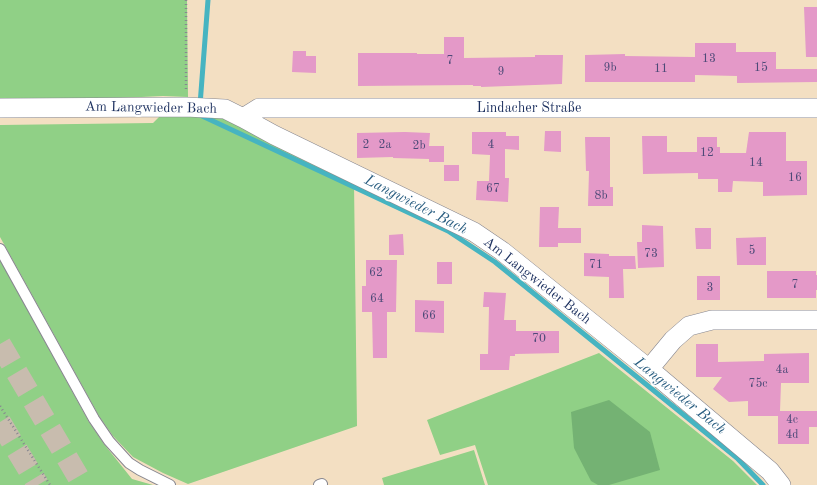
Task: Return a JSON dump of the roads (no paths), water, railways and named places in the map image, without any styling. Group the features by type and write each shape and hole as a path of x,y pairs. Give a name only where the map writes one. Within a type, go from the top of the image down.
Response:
{"street":[{"name":"Am Langwieder Bach","path":"0,108 188,107 225,109 274,135 474,232 502,251 650,369 770,471 782,485"},
{"name":"Lindacher Straße","path":"243,118 259,108 817,108"},
{"path":"650,369 673,340 688,326 712,320 817,320"}],"lane":[{"path":"0,249 94,419 109,441 129,463 170,485"}],"waterway":[{"name":"Langwieder Bach","path":"200,105 208,0"},
{"name":"Langwieder Bach","path":"200,115 448,231 495,262 737,458 763,485"}],"tunnel":[{"path":"0,344 83,485"},
{"path":"0,422 38,485"}]}
